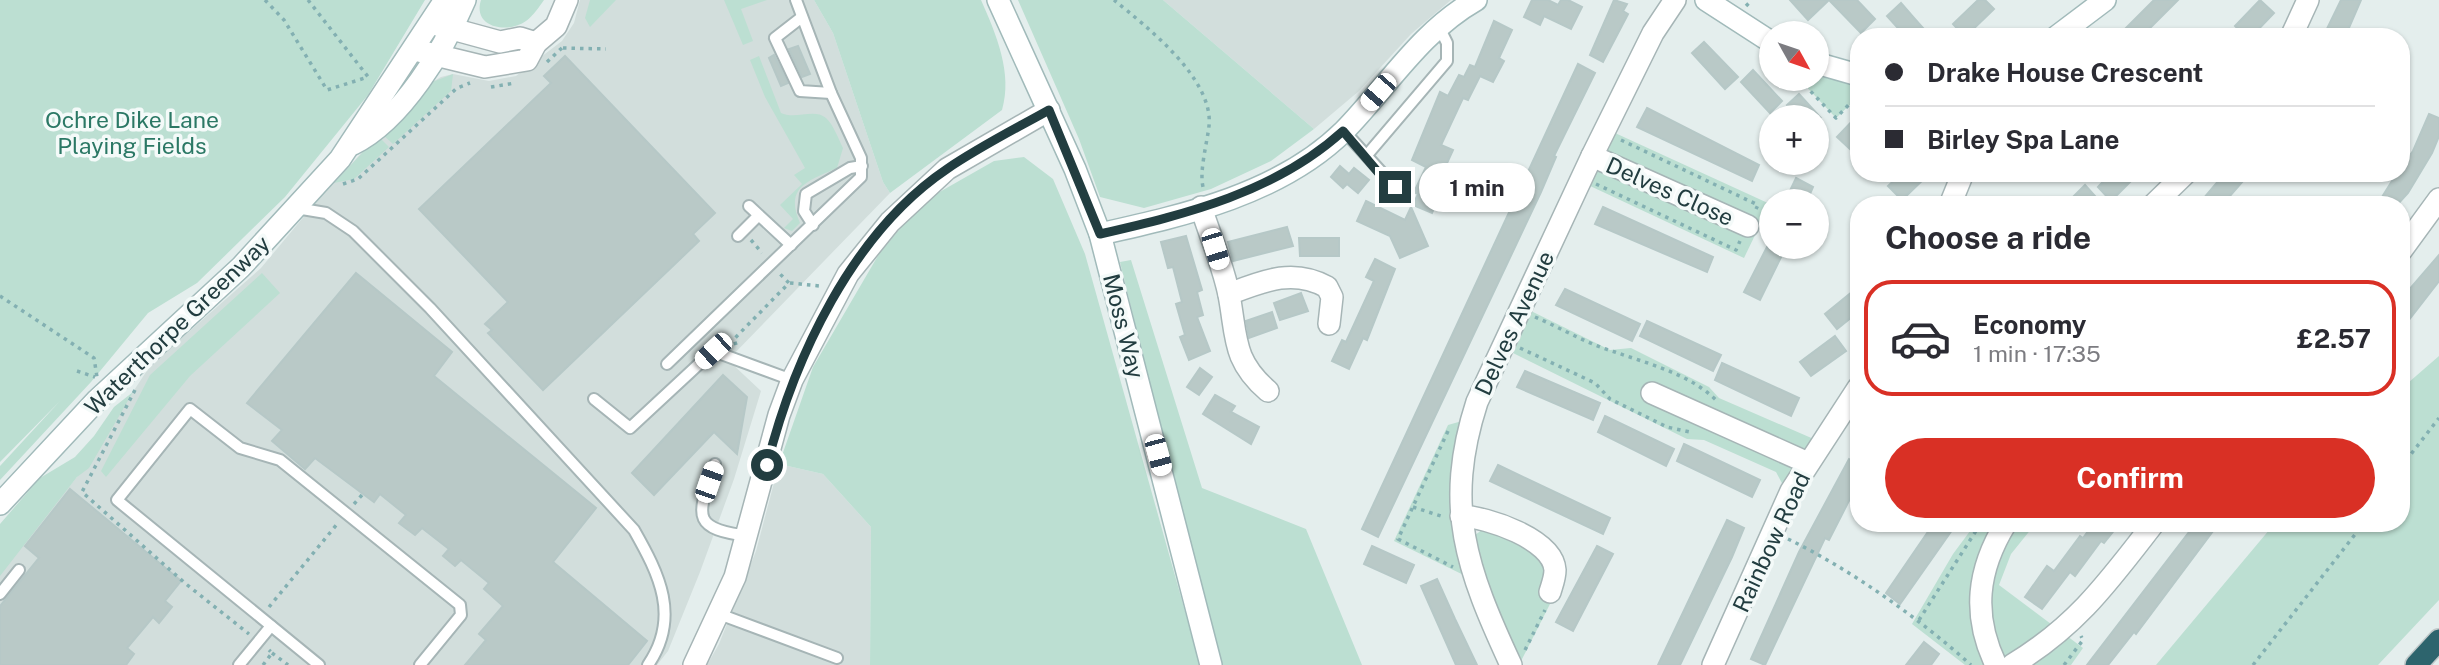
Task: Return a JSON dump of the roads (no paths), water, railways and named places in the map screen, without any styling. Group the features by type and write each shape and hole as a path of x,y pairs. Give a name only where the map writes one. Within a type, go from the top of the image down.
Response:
{"highway":[{"path":"2416,665 2439,640"}],"street":[{"name":"Waterthorpe Greenway","path":"0,504 97,400 241,267 353,144 360,125 415,50 445,0"},
{"name":"Waterthorpe Greenway","path":"353,144 371,135 414,88 453,28 465,0"},
{"path":"415,50 485,67 527,60 536,43 556,26 567,0"},
{"name":"Moss Way","path":"998,0 1049,110 1100,234 1211,665"},
{"path":"1100,234 1206,206 1282,176 1324,148 1343,131 1438,24 1476,0"},
{"name":"Delves Avenue","path":"1517,659 1471,574 1461,520 1462,474 1469,428 1477,402 1592,156 1653,33 1675,0"},
{"path":"1706,0 1759,34"},
{"path":"2068,28 2105,0"},
{"path":"2295,28 2308,0"},
{"path":"432,23 500,42 520,38 536,43"},
{"path":"1829,72 1850,86"},
{"path":"694,665 719,614 748,536 779,415 792,380 840,287 878,235 924,187 947,169 1049,110"},
{"name":"Delves Close","path":"1592,156 1748,226"},
{"path":"2162,196 2176,182"},
{"path":"2410,238 2439,198"},
{"path":"1206,206 1229,294 1231,322 1242,360 1249,374 1268,391"},
{"path":"1229,294 1267,279 1304,276 1327,287 1332,297 1329,324"},
{"path":"1652,393 1808,463"},
{"name":"Rainbow Road","path":"1713,665 1791,491 1850,400"},
{"path":"1461,520 1483,519 1506,527 1546,550 1555,570 1550,592"},
{"path":"1996,665 1979,614 1980,589 1985,566 2002,532"},
{"path":"2012,665 2064,630 2091,603 2147,532"}],"lane":[{"path":"667,364 856,183 862,166 796,0"},
{"path":"802,17 775,38 800,91 831,93"},
{"path":"1367,155 1447,61 1447,43 1438,24"},
{"path":"1343,131 1367,155 1383,178 1395,187"},
{"path":"813,225 804,211 806,194 850,168 862,166"},
{"path":"749,206 790,245"},
{"path":"296,208 326,213 353,231 430,308 634,530 655,566 666,601 662,635 648,665"},
{"path":"738,236 758,216"},
{"path":"594,399 630,428 713,351 792,380"},
{"path":"319,665 117,500 190,409 240,449 280,460 460,605 460,615 419,665"},
{"path":"715,464 703,501 702,516 706,525 715,530 748,536"},
{"path":"0,594 19,570"},
{"path":"719,614 837,658"},
{"path":"239,665 271,626"}],"park label":[{"name":"Ochre Dike Lane Playing Fields","path":"132,132"}]}
